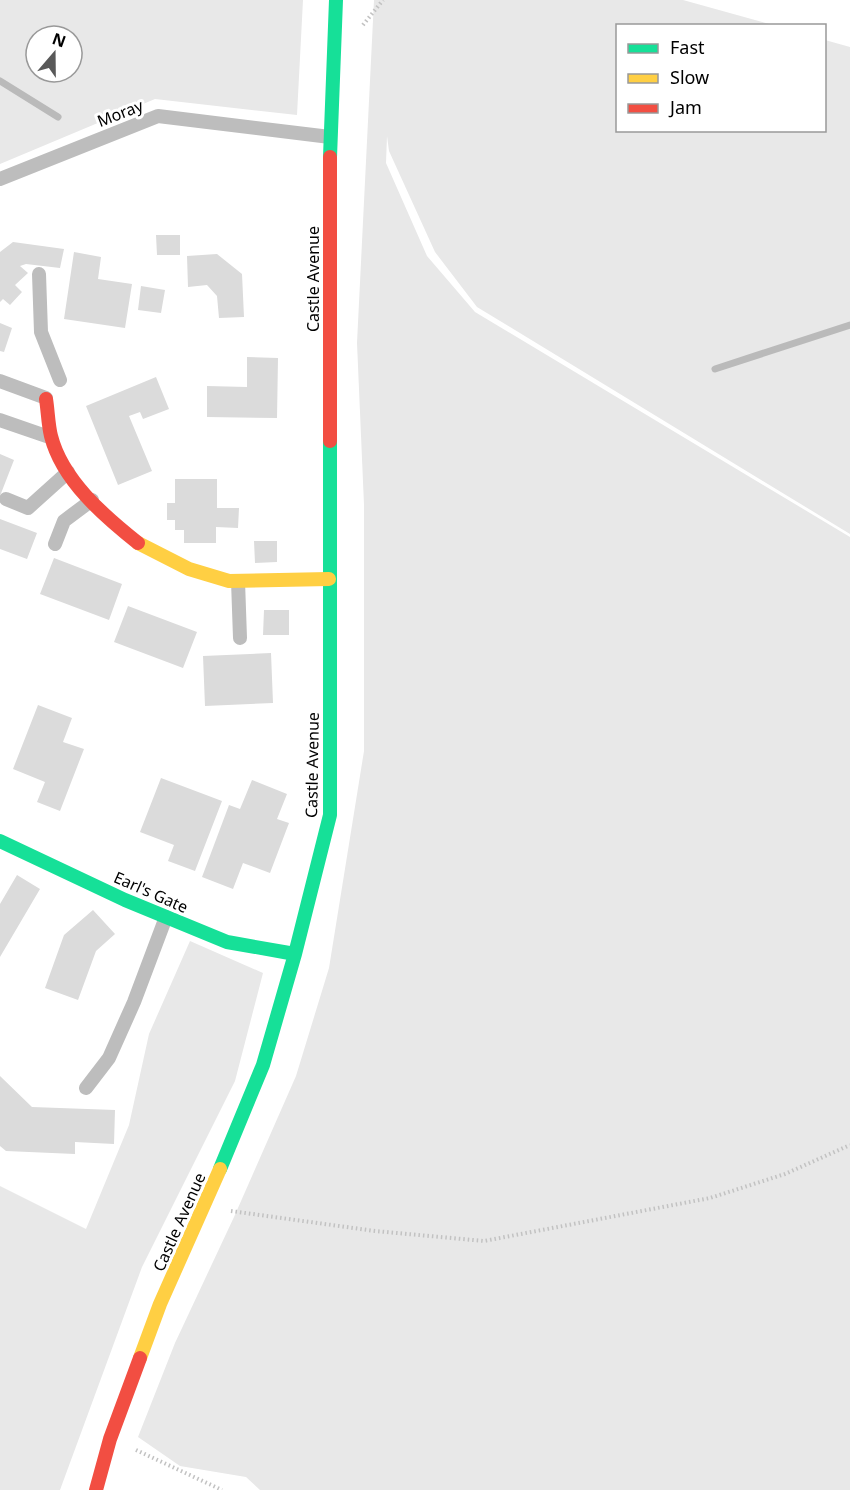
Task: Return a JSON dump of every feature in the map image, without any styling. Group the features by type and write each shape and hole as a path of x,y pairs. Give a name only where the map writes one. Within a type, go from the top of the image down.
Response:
{"street":[{"name":"Castle Avenue","path":"96,1490 110,1439 160,1304 204,1208 263,1065 295,954 330,816 330,137 336,0"},
{"path":"46,399 51,437 69,472 106,518 145,549 189,569 238,581 329,579"},
{"name":"Earl's Gate","path":"0,841 166,917 227,942 295,954"}],"lane":[{"name":"Moray","path":"0,179 159,116 330,137"},
{"path":"39,274 41,332 60,380"},
{"path":"0,381 46,399"},
{"path":"0,420 51,437"},
{"path":"6,499 28,508 69,472"},
{"path":"55,544 63,521 92,500"},
{"path":"238,581 240,638"},
{"path":"86,1088 109,1058 134,1002 166,917"}],"path":[{"path":"204,1208 375,1232 484,1241 710,1198 785,1174 850,1145"},
{"path":"110,1439 222,1490"}],"shaded area":[{"path":"0,0 303,0 297,115 155,99 0,164"},
{"path":"374,0 683,0 769,24 616,24 616,132 826,132 826,40 850,47 850,534 477,307 435,252 389,151 387,136 386,163 427,256 475,312 850,537 850,1490 260,1490 246,1477 180,1466 138,1437 175,1343 296,1076 329,968 364,751 364,505 357,343"},
{"path":"190,941 263,973 235,1081 142,1267 60,1490 0,1490 0,1186 86,1229 129,1125 149,1034"}],"building":[{"path":"156,235 180,235 180,255 157,255"},
{"path":"13,242 64,249 60,268 26,264 20,266 28,273 15,285 22,292 10,305 3,299 0,302 0,252"},
{"path":"74,252 101,257 98,279 132,284 125,328 64,319"},
{"path":"217,254 242,274 244,317 219,318 217,296 207,285 188,287 187,256"},
{"path":"141,286 165,290 161,313 138,310"},
{"path":"0,323 12,328 4,352 0,351"},
{"path":"247,357 278,358 277,418 207,417 207,386 247,387"},
{"path":"156,377 169,409 143,419 140,412 129,416 152,471 118,485 86,406"},
{"path":"0,454 14,460 0,496"},
{"path":"175,479 217,479 217,508 239,508 238,528 216,527 216,543 184,543 184,530 175,530 175,520 167,520 167,503 175,503"},
{"path":"0,519 37,533 27,559 0,549"},
{"path":"254,541 277,541 277,562 255,563"},
{"path":"54,558 122,584 109,620 40,594"},
{"path":"128,606 197,632 183,668 114,642"},
{"path":"264,610 289,610 289,635 263,635"},
{"path":"271,653 273,703 205,706 203,656"},
{"path":"38,705 72,718 63,742 84,749 60,811 37,802 45,782 13,769"},
{"path":"161,778 222,801 195,871 168,861 174,845 140,832"},
{"path":"252,780 287,794 277,819 289,823 270,873 243,863 233,889 202,877 229,805 240,809"},
{"path":"17,875 40,889 0,957 0,904"},
{"path":"93,910 115,934 96,951 78,1000 45,988 64,935"},
{"path":"0,1076 32,1107 115,1110 114,1144 75,1142 75,1154 6,1151 0,1146"}],"waterway":[{"path":"0,81 58,117"},
{"path":"715,369 850,325"}],"traffic: fast":[{"path":"330,157 336,0"},
{"path":"220,1169 263,1065 295,954 330,815 330,441"},
{"path":"0,841 125,900 227,942 295,954"}],"traffic: slow":[{"path":"138,543 189,569 229,581 329,579"},
{"path":"140,1358 160,1304 220,1169"}],"traffic: jam":[{"path":"330,157 330,441"},
{"path":"46,399 51,436 64,467 98,509 138,543"},
{"path":"96,1490 110,1439 140,1358"}]}
